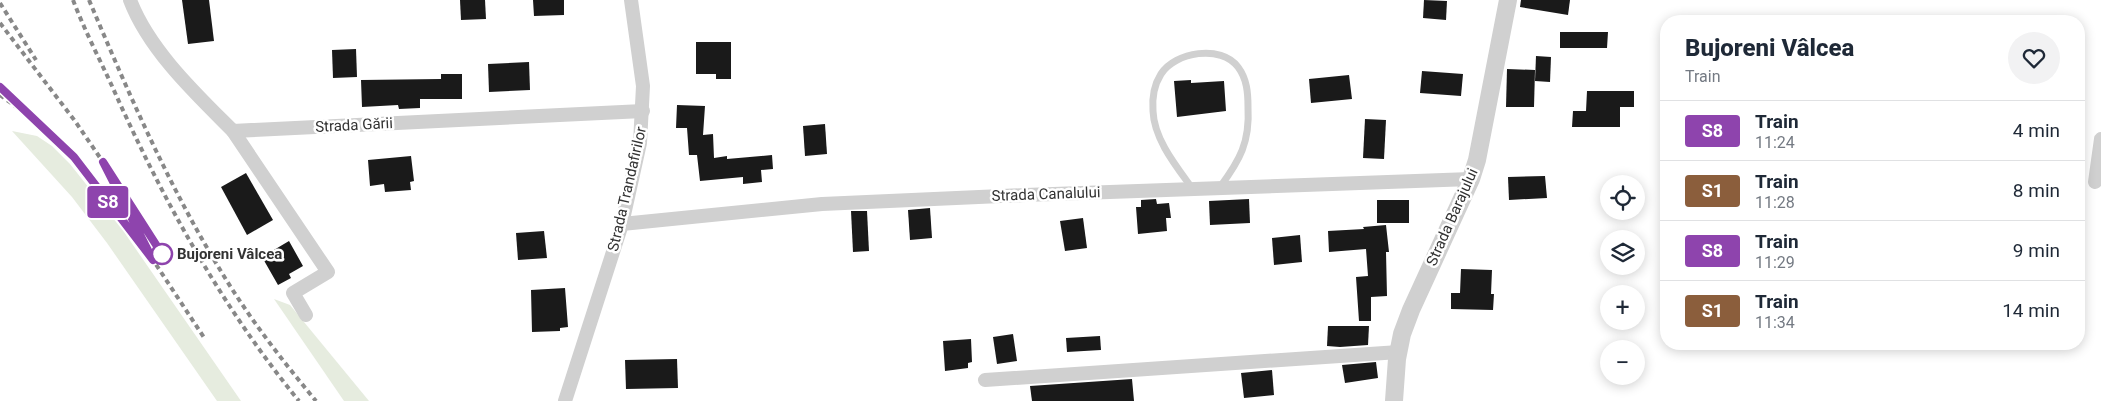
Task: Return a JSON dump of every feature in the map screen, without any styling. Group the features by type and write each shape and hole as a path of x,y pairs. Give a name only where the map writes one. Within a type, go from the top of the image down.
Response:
{"street":[{"path":"130,0 136,16 180,77 233,131 328,272 293,293 306,315"},
{"name":"Strada Trandafirilor","path":"565,401 622,224 640,143 643,111 642,71 631,0"},
{"name":"Strada Barajului","path":"1394,401 1396,358 1410,310 1471,179 1477,160 1508,0"},
{"name":"Strada Gării","path":"233,131 643,111"},
{"path":"2096,182 2101,139"},
{"name":"Strada Canalului","path":"622,224 822,204 1192,188 1471,179"},
{"path":"985,380 1399,352"}],"lane":[{"path":"1192,188 1157,132 1153,112 1155,86 1162,72 1176,62 1191,54 1206,52 1223,57 1237,65 1248,89 1249,123 1247,138 1234,168 1220,188"}],"shaded area":[{"path":"12,131 37,136 52,146 70,164 124,232 241,401 217,401 107,243 72,197"},
{"path":"274,299 290,305 369,401 344,401"}],"building":[{"path":"182,0 209,0 214,41 188,44"},
{"path":"460,0 485,0 486,19 461,20"},
{"path":"533,0 564,0 564,15 534,16"},
{"path":"1424,0 1447,1 1446,20 1423,18"},
{"path":"1521,0 1570,0 1568,15 1520,7"},
{"path":"1560,32 1608,32 1607,48 1560,48"},
{"path":"696,42 731,42 731,79 716,79 716,74 696,74"},
{"path":"356,49 357,77 333,78 332,50"},
{"path":"1536,56 1551,57 1550,82 1535,81"},
{"path":"529,62 530,90 489,92 488,64"},
{"path":"1507,69 1535,70 1534,107 1506,107"},
{"path":"1422,71 1463,74 1461,96 1420,93"},
{"path":"441,74 462,74 462,99 420,99 420,108 399,109 398,105 362,107 361,80 441,79"},
{"path":"1349,75 1352,99 1311,103 1309,79"},
{"path":"1191,80 1191,83 1224,81 1226,111 1177,117 1174,81"},
{"path":"1587,91 1634,91 1634,107 1620,107 1620,127 1572,127 1573,111 1586,111"},
{"path":"677,105 705,106 703,135 713,134 714,158 727,156 727,159 772,155 773,169 761,170 762,182 743,184 743,177 700,181 697,155 689,155 687,128 676,128"},
{"path":"1365,119 1386,120 1384,159 1363,158"},
{"path":"825,124 827,154 805,156 803,126"},
{"path":"411,156 414,181 410,182 411,190 385,192 384,184 370,186 368,160"},
{"path":"246,173 273,220 247,235 221,187"},
{"path":"1545,176 1547,198 1509,200 1508,177"},
{"path":"1156,199 1157,204 1169,203 1171,218 1166,218 1167,231 1138,234 1136,207 1141,207 1141,200"},
{"path":"1249,199 1250,223 1210,225 1209,201"},
{"path":"1377,200 1409,200 1409,223 1377,223"},
{"path":"930,208 932,238 910,240 908,210"},
{"path":"851,211 867,211 869,251 853,252"},
{"path":"1083,218 1087,248 1065,251 1060,221"},
{"path":"1386,225 1389,252 1386,252 1387,296 1371,297 1371,321 1359,321 1356,277 1368,276 1366,249 1329,252 1328,231 1364,229 1363,227"},
{"path":"544,231 547,258 518,260 516,233"},
{"path":"1300,235 1302,262 1274,265 1272,238"},
{"path":"289,241 303,266 289,274 291,278 278,285 262,257"},
{"path":"1461,269 1492,270 1491,294 1494,294 1493,310 1451,309 1451,293 1460,293"},
{"path":"565,288 568,327 560,328 560,331 532,332 531,290"},
{"path":"1328,326 1369,326 1368,345 1327,346"},
{"path":"1013,334 1017,361 997,364 993,337"},
{"path":"1100,336 1101,350 1067,352 1066,338"},
{"path":"971,339 972,362 968,363 968,368 945,371 943,341"},
{"path":"677,359 678,388 626,389 625,360"},
{"path":"1376,362 1378,378 1345,383 1342,365"},
{"path":"1272,370 1274,395 1244,398 1241,373"},
{"path":"1132,379 1134,401 1032,401 1030,386"}],"railway":[{"path":"73,0 151,169 195,250 244,327 299,401"},
{"path":"89,0 154,148 211,255 251,318 316,401"},
{"path":"0,3 36,60"},
{"path":"0,23 75,121 103,162"},
{"path":"0,95 29,116 74,157 136,239"},
{"path":"162,254 103,162 153,260 205,339"}],"train":[{"name":"S8","path":"0,87 74,157 153,260 103,162 162,254"}],"place":[{"name":"Bujoreni Vâlcea","path":"162,254"}]}
